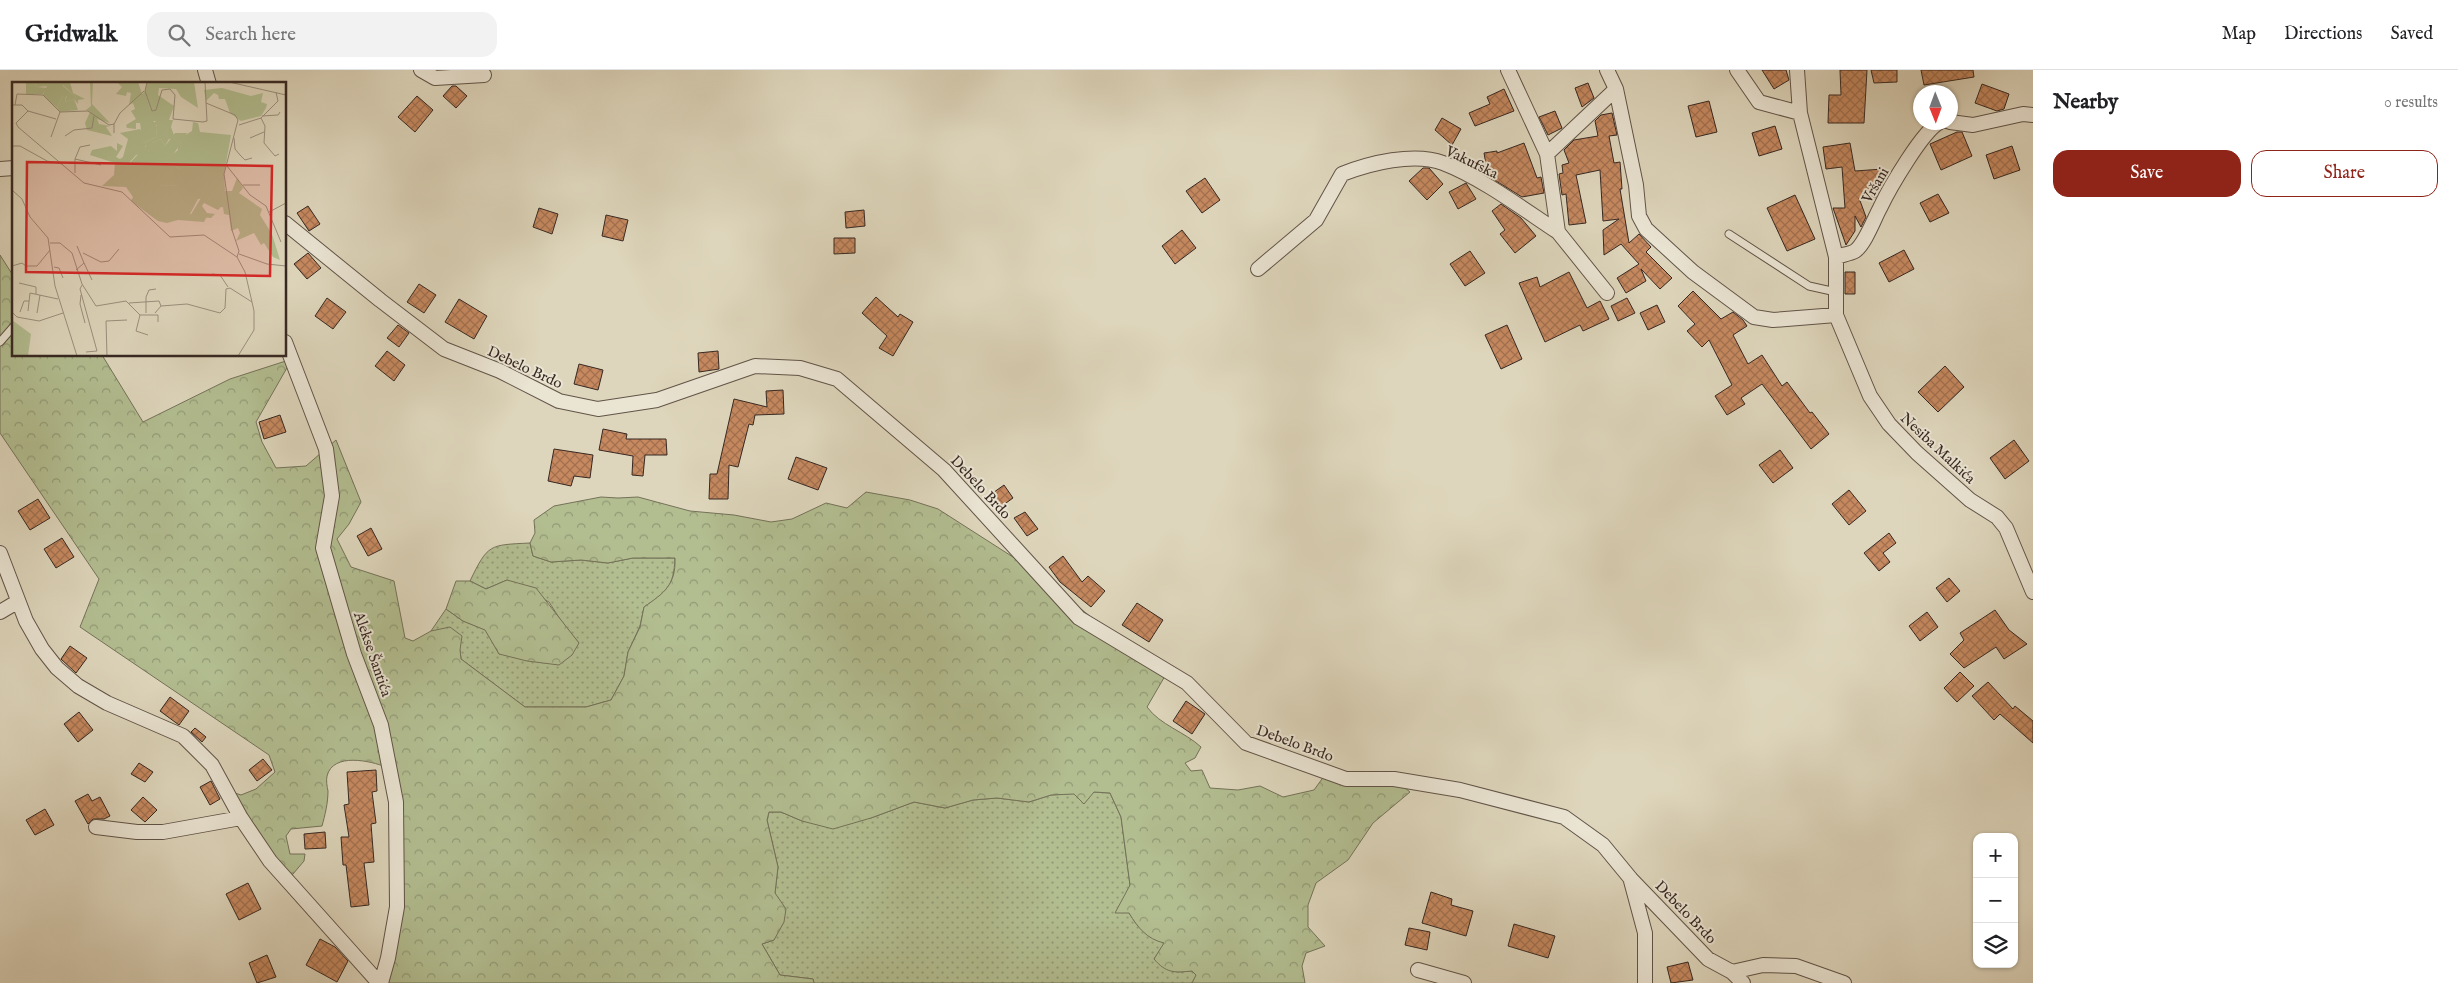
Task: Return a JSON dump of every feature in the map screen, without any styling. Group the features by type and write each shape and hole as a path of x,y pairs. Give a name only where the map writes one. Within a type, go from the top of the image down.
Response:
{"street":[{"path":"421,70 435,78 484,76"},
{"path":"1508,70 1547,154 1558,232"},
{"path":"1607,70 1616,89 1636,185 1639,216 1646,229 1693,272 1754,317 1772,320 1836,315 1836,257 1800,113 1797,70"},
{"path":"1737,70 1759,102 1800,113"},
{"path":"1547,154 1616,89"},
{"path":"1958,123 1973,125 1991,123 2023,114 2033,115"},
{"name":"Vršani","path":"1836,257 1855,251 1915,150 1930,130"},
{"name":"Vakufska","path":"1258,270 1316,220 1342,174 1379,162 1404,158 1442,163 1488,187 1558,232 1607,293"},
{"name":"Debelo Brdo","path":"286,223 380,300 444,349 500,371 559,402 598,409 657,400 755,366 800,368 837,379 944,470 1078,618 1188,683 1246,743 1346,779 1394,779 1460,790 1564,817 1603,845 1631,879 1708,959 1732,972 1744,983"},
{"name":"Nesiba Malkića","path":"1836,315 1870,396 1889,424 1970,500 1996,517 2006,528 2033,592"},
{"name":"Alekse Šantića","path":"286,345 326,449 332,496 323,548 354,654 381,725 396,802 397,907 388,958 380,983"},
{"name":"Alekse Šantića","path":"0,553 17,602 42,649 57,668 78,686 107,703 183,736 212,765 242,818 270,861 380,983"},
{"path":"0,612 17,602"},
{"path":"96,827 137,832 163,832 242,818"},
{"name":"Debelo Brdo","path":"1631,879 1645,933 1645,983"},
{"path":"1732,972 1763,965 1796,966 1844,983"},
{"path":"1418,970 1464,983"}],"lane":[{"path":"1729,234 1809,286 1836,292"},
{"path":"0,342 12,328"}],"green space":[{"path":"0,255 12,274 12,356 103,356 143,422 230,379 292,359 256,422 262,442 276,468 306,466 336,440 361,502 349,524 337,539 351,567 394,581 405,638 413,641 431,631 450,627 462,636 461,659 525,707 586,707 611,700 624,676 628,652 640,627 644,607 663,592 671,582 675,567 675,558 633,558 608,563 581,560 551,562 533,556 530,543 535,533 534,520 554,506 601,497 638,497 690,511 734,515 771,522 792,519 826,503 847,508 866,492 910,500 938,509 1027,566 1165,676 1147,707 1159,719 1201,747 1195,758 1185,763 1191,771 1202,770 1210,788 1238,790 1260,786 1283,797 1314,790 1327,772 1394,779 1410,792 1373,823 1348,860 1316,883 1308,905 1308,927 1325,946 1306,953 1302,966 1305,983 1192,983 1196,975 1192,971 1171,971 1158,964 1154,959 1164,943 1153,939 1144,932 1129,913 1115,913 1130,885 1121,817 1110,793 1094,792 1084,804 1074,794 1051,795 1029,802 997,798 973,800 945,808 914,802 871,818 833,829 802,821 781,812 769,812 767,820 778,867 775,893 786,909 784,922 774,940 762,944 780,975 813,979 814,983 381,983 397,907 386,767 371,762 353,760 344,761 331,768 327,776 328,791 322,826 291,829 286,836 290,854 305,854 304,861 287,881 226,790 241,795 256,789 275,772 269,755 80,627 99,579 0,433"},
{"path":"530,543 533,556 551,562 581,560 608,563 633,558 675,558 671,582 663,593 644,607 640,626 628,652 624,676 611,700 586,707 525,707 461,659 460,650 431,631 446,609 463,621 486,630 499,654 579,643 565,627 549,602 507,580 486,589 470,581 481,560 491,549 498,546"},
{"path":"507,580 536,588 579,643 572,655 559,665 527,661 499,654 485,630 463,621 446,609 456,581 470,581 486,589"},
{"path":"1094,792 1110,793 1121,817 1130,885 1129,913 1137,925 1165,943 1154,959 1177,972 1192,971 1197,975 1192,983 814,983 813,979 780,975 762,944 774,940 775,893 778,867 767,820 769,812 781,812 802,821 871,818 914,802 945,808 973,800 997,798 1029,802 1051,795"}],"building":[{"path":"1762,70 1786,70 1789,80 1774,89"},
{"path":"1840,70 1867,70 1864,123 1828,123 1829,95 1841,95"},
{"path":"1871,70 1897,70 1897,82 1874,83"},
{"path":"1921,70 1973,70 1974,77 1924,85"},
{"path":"1588,83 1594,98 1582,107 1575,88"},
{"path":"1982,84 2009,94 2004,109 1997,111 1975,103"},
{"path":"452,86 456,86 467,96 456,108 443,96"},
{"path":"1504,89 1514,111 1475,126 1469,113 1490,104 1487,97"},
{"path":"417,96 433,110 415,132 398,117"},
{"path":"1709,101 1717,132 1696,137 1688,106"},
{"path":"1555,111 1562,128 1548,135 1539,117"},
{"path":"1612,113 1617,135 1609,136 1614,163 1620,162 1622,189 1620,189 1629,243 1639,234 1651,247 1646,252 1672,278 1660,289 1641,269 1646,281 1626,293 1617,278 1639,264 1621,244 1604,255 1603,230 1619,219 1603,221 1600,170 1576,175 1586,223 1569,225 1566,194 1562,195 1559,174 1563,173 1562,165 1569,163 1564,150 1574,140 1598,136 1595,121 1601,115"},
{"path":"1442,118 1461,129 1452,145 1435,130"},
{"path":"1775,126 1782,149 1759,156 1752,133"},
{"path":"1957,132 1962,132 1972,156 1941,170 1930,144"},
{"path":"1524,143 1537,178 1541,177 1544,193 1522,197 1488,176 1484,153 1497,151 1497,153"},
{"path":"1850,143 1855,171 1883,169 1883,182 1876,183 1876,197 1859,198 1866,217 1861,227 1855,216 1855,231 1846,245 1833,208 1845,208 1842,167 1826,169 1823,147"},
{"path":"2012,146 2020,170 1994,179 1986,155"},
{"path":"1423,168 1429,168 1443,184 1427,200 1409,181"},
{"path":"1205,178 1220,200 1202,213 1186,191"},
{"path":"1466,183 1476,199 1458,209 1449,192"},
{"path":"1938,194 1949,213 1930,222 1920,203"},
{"path":"1795,195 1815,239 1787,251 1767,208"},
{"path":"1501,204 1521,218 1536,236 1515,253 1500,234 1505,230 1492,211"},
{"path":"308,206 320,224 309,231 297,213"},
{"path":"539,208 558,214 552,234 533,227"},
{"path":"864,210 865,226 846,228 845,212"},
{"path":"606,215 628,220 623,241 602,236"},
{"path":"1182,230 1196,248 1175,264 1162,246"},
{"path":"834,238 855,238 855,253 834,254"},
{"path":"1904,250 1914,269 1889,282 1879,263"},
{"path":"1470,251 1485,273 1465,286 1450,264"},
{"path":"308,253 321,268 307,279 294,264"},
{"path":"1569,272 1587,308 1600,301 1609,319 1583,331 1580,325 1545,342 1519,283 1537,277 1540,287"},
{"path":"1845,272 1855,272 1855,294 1845,294"},
{"path":"419,284 436,295 424,313 407,302"},
{"path":"1693,291 1721,319 1733,312 1743,320 1747,326 1733,335 1748,364 1762,355 1782,386 1787,382 1810,413 1812,412 1829,434 1811,449 1762,384 1741,398 1745,404 1727,415 1715,396 1732,385 1709,340 1702,347 1687,331 1695,324 1678,306"},
{"path":"876,297 898,317 900,314 913,322 893,356 879,348 887,336 862,313"},
{"path":"327,298 346,312 333,329 315,316"},
{"path":"1627,298 1635,313 1618,321 1611,306"},
{"path":"459,299 487,316 474,339 445,322"},
{"path":"1657,305 1665,322 1648,330 1640,313"},
{"path":"398,325 409,333 399,347 387,338"},
{"path":"1507,325 1522,359 1501,369 1485,335"},
{"path":"387,351 405,365 394,381 375,366"},
{"path":"718,351 719,369 699,372 698,353"},
{"path":"579,364 603,370 598,390 574,384"},
{"path":"1945,366 1964,387 1938,412 1918,392"},
{"path":"783,390 784,414 755,415 753,425 749,424 738,467 729,465 728,499 709,499 710,474 717,474 734,399 767,407 766,391"},
{"path":"280,415 286,432 264,439 259,422"},
{"path":"603,429 627,434 626,439 666,439 667,455 645,455 643,476 632,475 633,456 599,450"},
{"path":"2014,440 2029,461 2005,479 1990,458"},
{"path":"554,449 593,455 590,478 574,476 571,486 548,481"},
{"path":"1780,450 1793,468 1773,483 1759,465"},
{"path":"796,457 827,468 818,490 788,479"},
{"path":"1004,485 1013,498 999,508 990,495"},
{"path":"1849,490 1866,511 1849,525 1832,504"},
{"path":"38,499 50,518 30,530 18,511"},
{"path":"1025,512 1038,529 1027,536 1014,518"},
{"path":"371,528 382,549 368,556 357,536"},
{"path":"1889,533 1896,543 1883,553 1890,562 1879,571 1864,553"},
{"path":"62,538 74,557 56,568 44,549"},
{"path":"1063,556 1082,582 1088,576 1105,591 1091,607 1060,582 1049,567"},
{"path":"1949,578 1960,591 1947,602 1936,588"},
{"path":"1137,603 1163,620 1149,642 1122,625"},
{"path":"1995,610 2009,630 2027,644 2004,659 1996,647 1964,668 1950,654 1964,640 1960,633"},
{"path":"1927,612 1938,627 1920,641 1909,626"},
{"path":"70,646 87,658 76,673 61,659"},
{"path":"1960,672 1974,686 1957,702 1944,688"},
{"path":"1988,682 2013,709 2015,706 2033,721 2033,743 2000,714 1994,720 1972,696"},
{"path":"170,697 189,711 179,725 160,711"},
{"path":"1186,701 1205,714 1192,734 1173,721"},
{"path":"79,712 93,730 78,742 64,724"},
{"path":"195,728 206,737 202,742 191,732"},
{"path":"263,759 272,770 257,781 249,770"},
{"path":"139,763 153,772 145,782 131,774"},
{"path":"376,770 377,791 372,792 376,823 371,824 374,862 364,863 369,905 351,907 346,865 343,865 341,837 349,837 344,805 349,804 347,772"},
{"path":"211,781 220,799 210,805 200,787"},
{"path":"88,794 92,801 100,797 110,816 104,819 93,819 88,824 75,801"},
{"path":"143,797 157,810 145,822 131,810"},
{"path":"45,809 54,825 35,835 26,820"},
{"path":"325,832 326,848 305,849 304,834"},
{"path":"248,883 261,909 239,920 226,894"},
{"path":"1431,892 1452,899 1451,905 1473,911 1466,936 1422,923"},
{"path":"1514,924 1555,936 1548,958 1508,946"},
{"path":"1409,928 1430,932 1427,950 1405,945"},
{"path":"320,939 335,947 348,961 337,982 306,965"},
{"path":"267,955 276,977 257,983 249,963"},
{"path":"1688,962 1693,980 1671,983 1667,967"}]}
